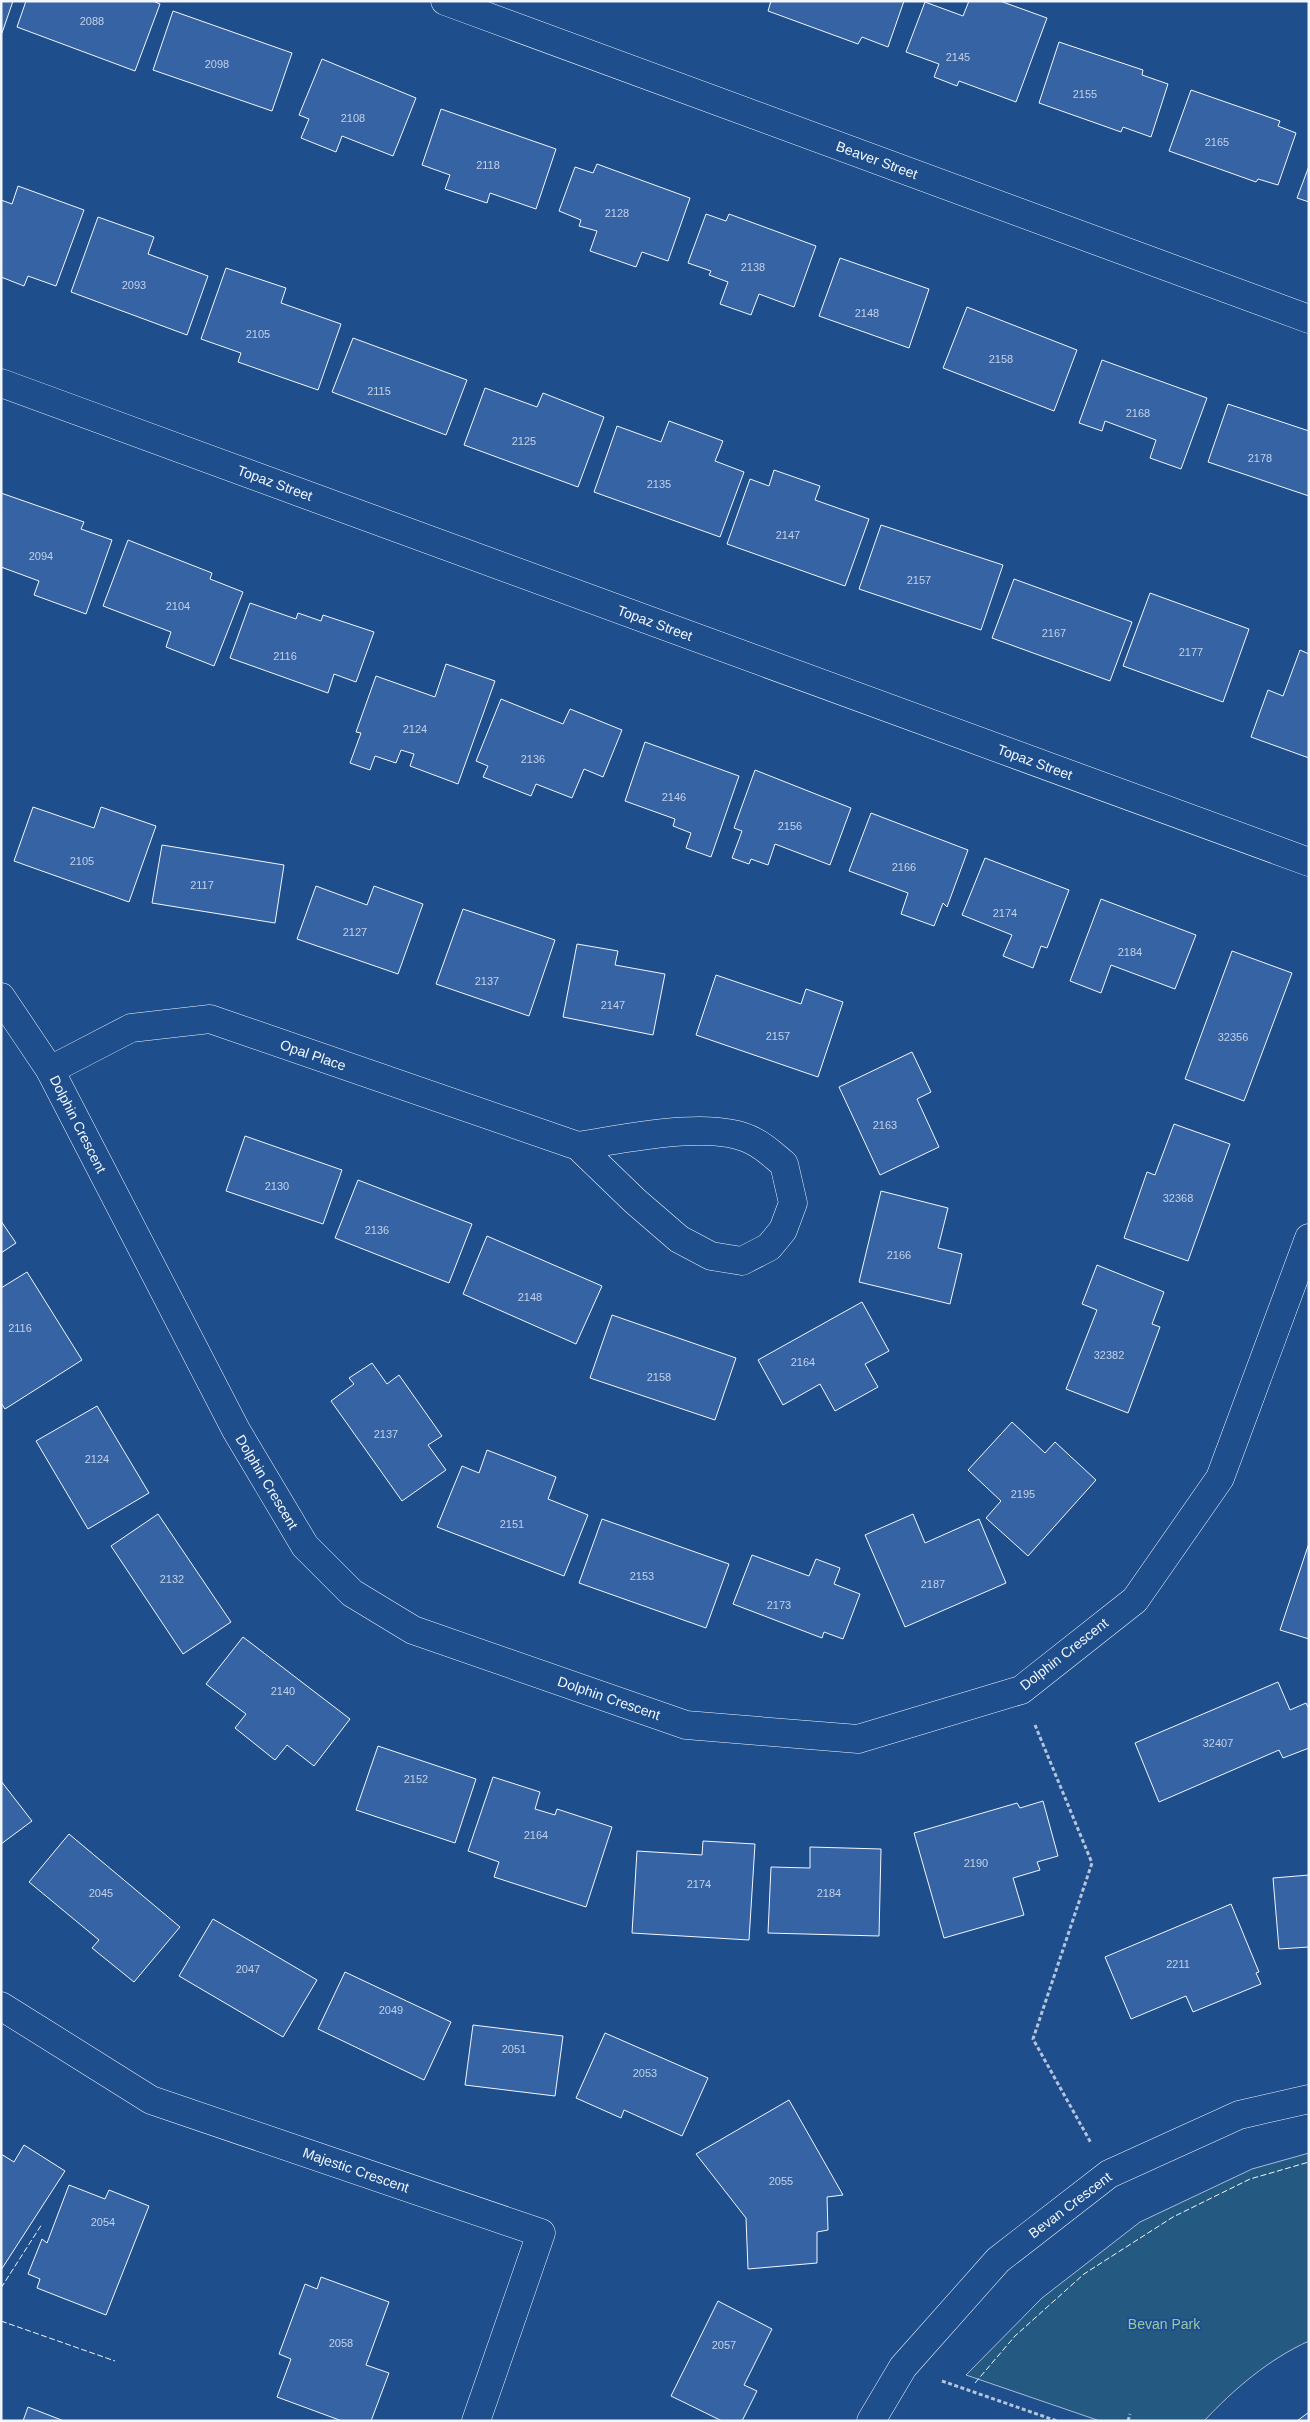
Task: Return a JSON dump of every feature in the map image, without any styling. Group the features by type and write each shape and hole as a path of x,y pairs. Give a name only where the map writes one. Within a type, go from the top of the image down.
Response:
{"street":[{"name":"Beaver Street","path":"445,1 1309,319"},
{"name":"Topaz Street","path":"1,383 1309,862"},
{"name":"Dolphin Crescent","path":"1,997 50,1070 236,1430 305,1546 352,1593 413,1630 686,1725 858,1740 1021,1690 1135,1600 1220,1478 1309,1238"},
{"name":"Opal Place","path":"50,1070 131,1028 210,1019 578,1146"},
{"path":"721,1130 753,1140 784,1164 792,1203 783,1230 769,1247 742,1261 711,1256 680,1240 635,1201 578,1146 661,1134 721,1130"},
{"name":"Majestic Crescent","path":"1,2006 151,2100 541,2233 476,2421"},
{"name":"Bevan Crescent","path":"871,2421 903,2367 998,2260 1109,2174 1238,2115 1309,2099"}],"path":[{"path":"1021,1690 1092,1863 1033,2039 1109,2174"},
{"path":"903,2367 1057,2421"},
{"path":"1128,2421 1130,2414"}],"green space":[{"name":"Bevan Park","path":"1309,2153 1309,2341 1266,2366 1227,2398 1204,2421 1100,2421 966,2375 1042,2298 1140,2222 1252,2169"}],"building":[{"path":"1,1 13,1 2,33 1,33"},
{"path":"26,1 153,1 160,4 135,71 17,27"},
{"path":"771,1 904,1 888,47 862,37 858,44 768,11"},
{"path":"969,1 1000,1 1047,18 1016,102 959,81 957,86 934,77 939,64 906,52 925,2 963,16"},
{"path":"173,11 292,53 272,111 153,70"},
{"path":"1059,42 1143,70 1142,75 1168,84 1151,137 1123,127 1121,132 1039,103"},
{"path":"322,59 416,98 393,156 342,136 336,152 301,138 309,119 299,115"},
{"path":"1191,90 1280,121 1278,126 1296,133 1278,185 1258,179 1256,182 1169,151"},
{"path":"441,109 556,149 536,209 490,193 487,203 445,189 450,175 422,165"},
{"path":"597,164 690,198 668,261 642,252 636,267 590,251 597,231 579,226 581,220 559,211 575,167 593,173"},
{"path":"1309,166 1309,202 1297,198"},
{"path":"18,186 84,210 56,286 28,276 24,286 1,277 1,200 12,204"},
{"path":"706,214 726,221 729,214 816,246 794,307 759,294 751,315 720,304 728,282 709,275 711,271 688,263"},
{"path":"98,217 154,237 148,254 208,276 187,335 71,292"},
{"path":"840,258 929,289 909,348 819,316"},
{"path":"226,268 286,288 281,303 341,324 318,390 238,362 241,353 201,339"},
{"path":"967,307 1077,350 1054,411 943,368"},
{"path":"353,338 467,380 446,435 332,392"},
{"path":"1102,360 1207,398 1181,469 1150,458 1156,440 1105,421 1102,431 1079,423"},
{"path":"485,388 537,407 543,393 604,417 578,487 464,445"},
{"path":"1228,404 1309,431 1309,496 1208,462"},
{"path":"669,421 723,441 715,461 744,472 720,537 594,492 617,426 661,442"},
{"path":"774,470 820,486 815,500 869,519 845,586 727,544 750,479 769,486"},
{"path":"1,493 84,522 81,529 112,540 86,614 34,595 39,581 1,567"},
{"path":"881,525 1003,565 981,630 859,589"},
{"path":"128,540 212,573 210,579 243,592 214,666 166,647 171,632 103,606"},
{"path":"1014,579 1132,622 1110,681 992,638"},
{"path":"1150,593 1249,629 1223,702 1123,666"},
{"path":"250,603 296,619 298,613 321,621 323,615 374,632 356,682 334,674 328,693 230,658"},
{"path":"1300,650 1309,654 1309,758 1251,737 1268,690 1283,696"},
{"path":"446,664 495,681 458,784 410,766 414,754 401,750 396,763 375,756 370,770 350,763 361,733 356,732 376,676 435,697"},
{"path":"501,699 563,724 570,709 622,730 603,777 584,769 572,798 536,784 531,796 483,777 488,766 476,761"},
{"path":"645,742 739,776 711,857 686,848 691,833 673,826 675,819 625,801"},
{"path":"755,770 851,808 830,865 775,844 768,865 751,859 749,864 732,858 742,831 734,828"},
{"path":"33,807 94,828 101,807 156,826 129,902 14,861"},
{"path":"871,813 968,850 947,907 943,903 934,926 901,914 908,893 849,871"},
{"path":"162,845 284,865 275,923 152,903"},
{"path":"985,858 1069,890 1047,948 1041,946 1033,968 1003,956 1012,935 962,915"},
{"path":"316,886 367,905 374,886 423,904 398,974 297,939"},
{"path":"1101,899 1196,935 1175,989 1111,965 1101,993 1070,981"},
{"path":"463,909 555,940 529,1016 436,984"},
{"path":"577,944 618,951 615,965 665,974 653,1035 563,1017"},
{"path":"1232,951 1292,973 1244,1101 1185,1079"},
{"path":"716,975 801,1004 806,989 843,1002 818,1077 696,1035"},
{"path":"912,1052 931,1092 917,1099 939,1147 880,1175 839,1087"},
{"path":"1174,1124 1230,1144 1188,1261 1124,1238 1147,1172 1155,1175"},
{"path":"245,1136 342,1170 323,1224 226,1191"},
{"path":"358,1180 472,1224 449,1283 335,1238"},
{"path":"881,1191 948,1208 938,1248 962,1254 950,1304 859,1282"},
{"path":"1,1221 16,1243 1,1253"},
{"path":"487,1236 602,1286 576,1344 463,1294"},
{"path":"1097,1265 1164,1292 1152,1324 1160,1327 1128,1413 1066,1389 1097,1310 1082,1304"},
{"path":"27,1272 82,1360 5,1409 1,1403 1,1288"},
{"path":"862,1302 889,1351 865,1364 878,1387 835,1411 820,1384 783,1405 758,1360"},
{"path":"612,1315 736,1358 715,1420 590,1378"},
{"path":"372,1363 387,1384 399,1375 442,1436 428,1445 446,1470 402,1501 331,1401 354,1384 349,1378"},
{"path":"97,1406 149,1493 88,1529 36,1441"},
{"path":"1012,1422 1045,1453 1055,1442 1096,1480 1028,1556 986,1518 1001,1501 968,1470"},
{"path":"487,1450 556,1477 548,1499 588,1515 564,1576 437,1527 462,1466 479,1473"},
{"path":"158,1514 231,1622 183,1654 111,1546"},
{"path":"913,1514 925,1543 979,1519 1006,1583 905,1627 865,1535"},
{"path":"602,1519 729,1564 706,1628 579,1583"},
{"path":"1309,1543 1309,1639 1280,1630"},
{"path":"752,1555 809,1576 816,1559 840,1568 834,1584 860,1594 843,1639 824,1632 822,1638 733,1604"},
{"path":"243,1637 350,1719 314,1766 287,1745 275,1760 235,1728 246,1714 206,1684"},
{"path":"1278,1682 1290,1710 1306,1703 1309,1709 1309,1748 1283,1758 1279,1750 1159,1802 1135,1743"},
{"path":"378,1746 476,1779 455,1843 356,1810"},
{"path":"493,1777 540,1792 535,1809 555,1815 557,1809 612,1827 586,1907 494,1877 499,1862 468,1851"},
{"path":"1,1781 32,1821 1,1844"},
{"path":"1043,1801 1058,1856 1037,1862 1040,1870 1013,1878 1024,1915 944,1938 914,1833 1017,1803 1020,1808"},
{"path":"69,1834 180,1927 134,1982 92,1948 99,1940 29,1882"},
{"path":"703,1841 755,1844 749,1940 632,1933 637,1851 702,1855"},
{"path":"810,1847 881,1849 879,1936 768,1933 771,1867 810,1868"},
{"path":"1309,1875 1309,1947 1279,1949 1273,1878"},
{"path":"1231,1904 1259,1972 1256,1973 1261,1984 1193,2012 1186,1996 1131,2019 1105,1957"},
{"path":"213,1919 317,1980 283,2037 179,1976"},
{"path":"345,1972 451,2022 424,2080 318,2029"},
{"path":"473,2025 563,2036 555,2096 465,2085"},
{"path":"605,2033 708,2078 682,2136 624,2110 621,2118 576,2098"},
{"path":"789,2100 843,2195 827,2197 828,2230 817,2232 817,2263 748,2269 746,2218 696,2154"},
{"path":"24,2145 65,2171 1,2270 1,2154 14,2162"},
{"path":"69,2185 105,2199 109,2190 149,2206 106,2315 37,2288 40,2279 28,2274 42,2239 47,2243"},
{"path":"321,2277 389,2302 366,2365 389,2373 371,2421 342,2421 277,2397 291,2359 279,2354 305,2284 317,2289"},
{"path":"718,2301 772,2329 744,2385 757,2391 742,2421 722,2421 671,2396"},
{"path":"28,2407 64,2421 23,2421"},
{"path":"1309,2412 1309,2421 1297,2421"}],"fence":[{"path":"975,2383 1015,2336 1084,2274 1173,2217 1250,2179 1309,2162"},
{"path":"1,2288 42,2224"},
{"path":"1,2321 115,2361"}]}
